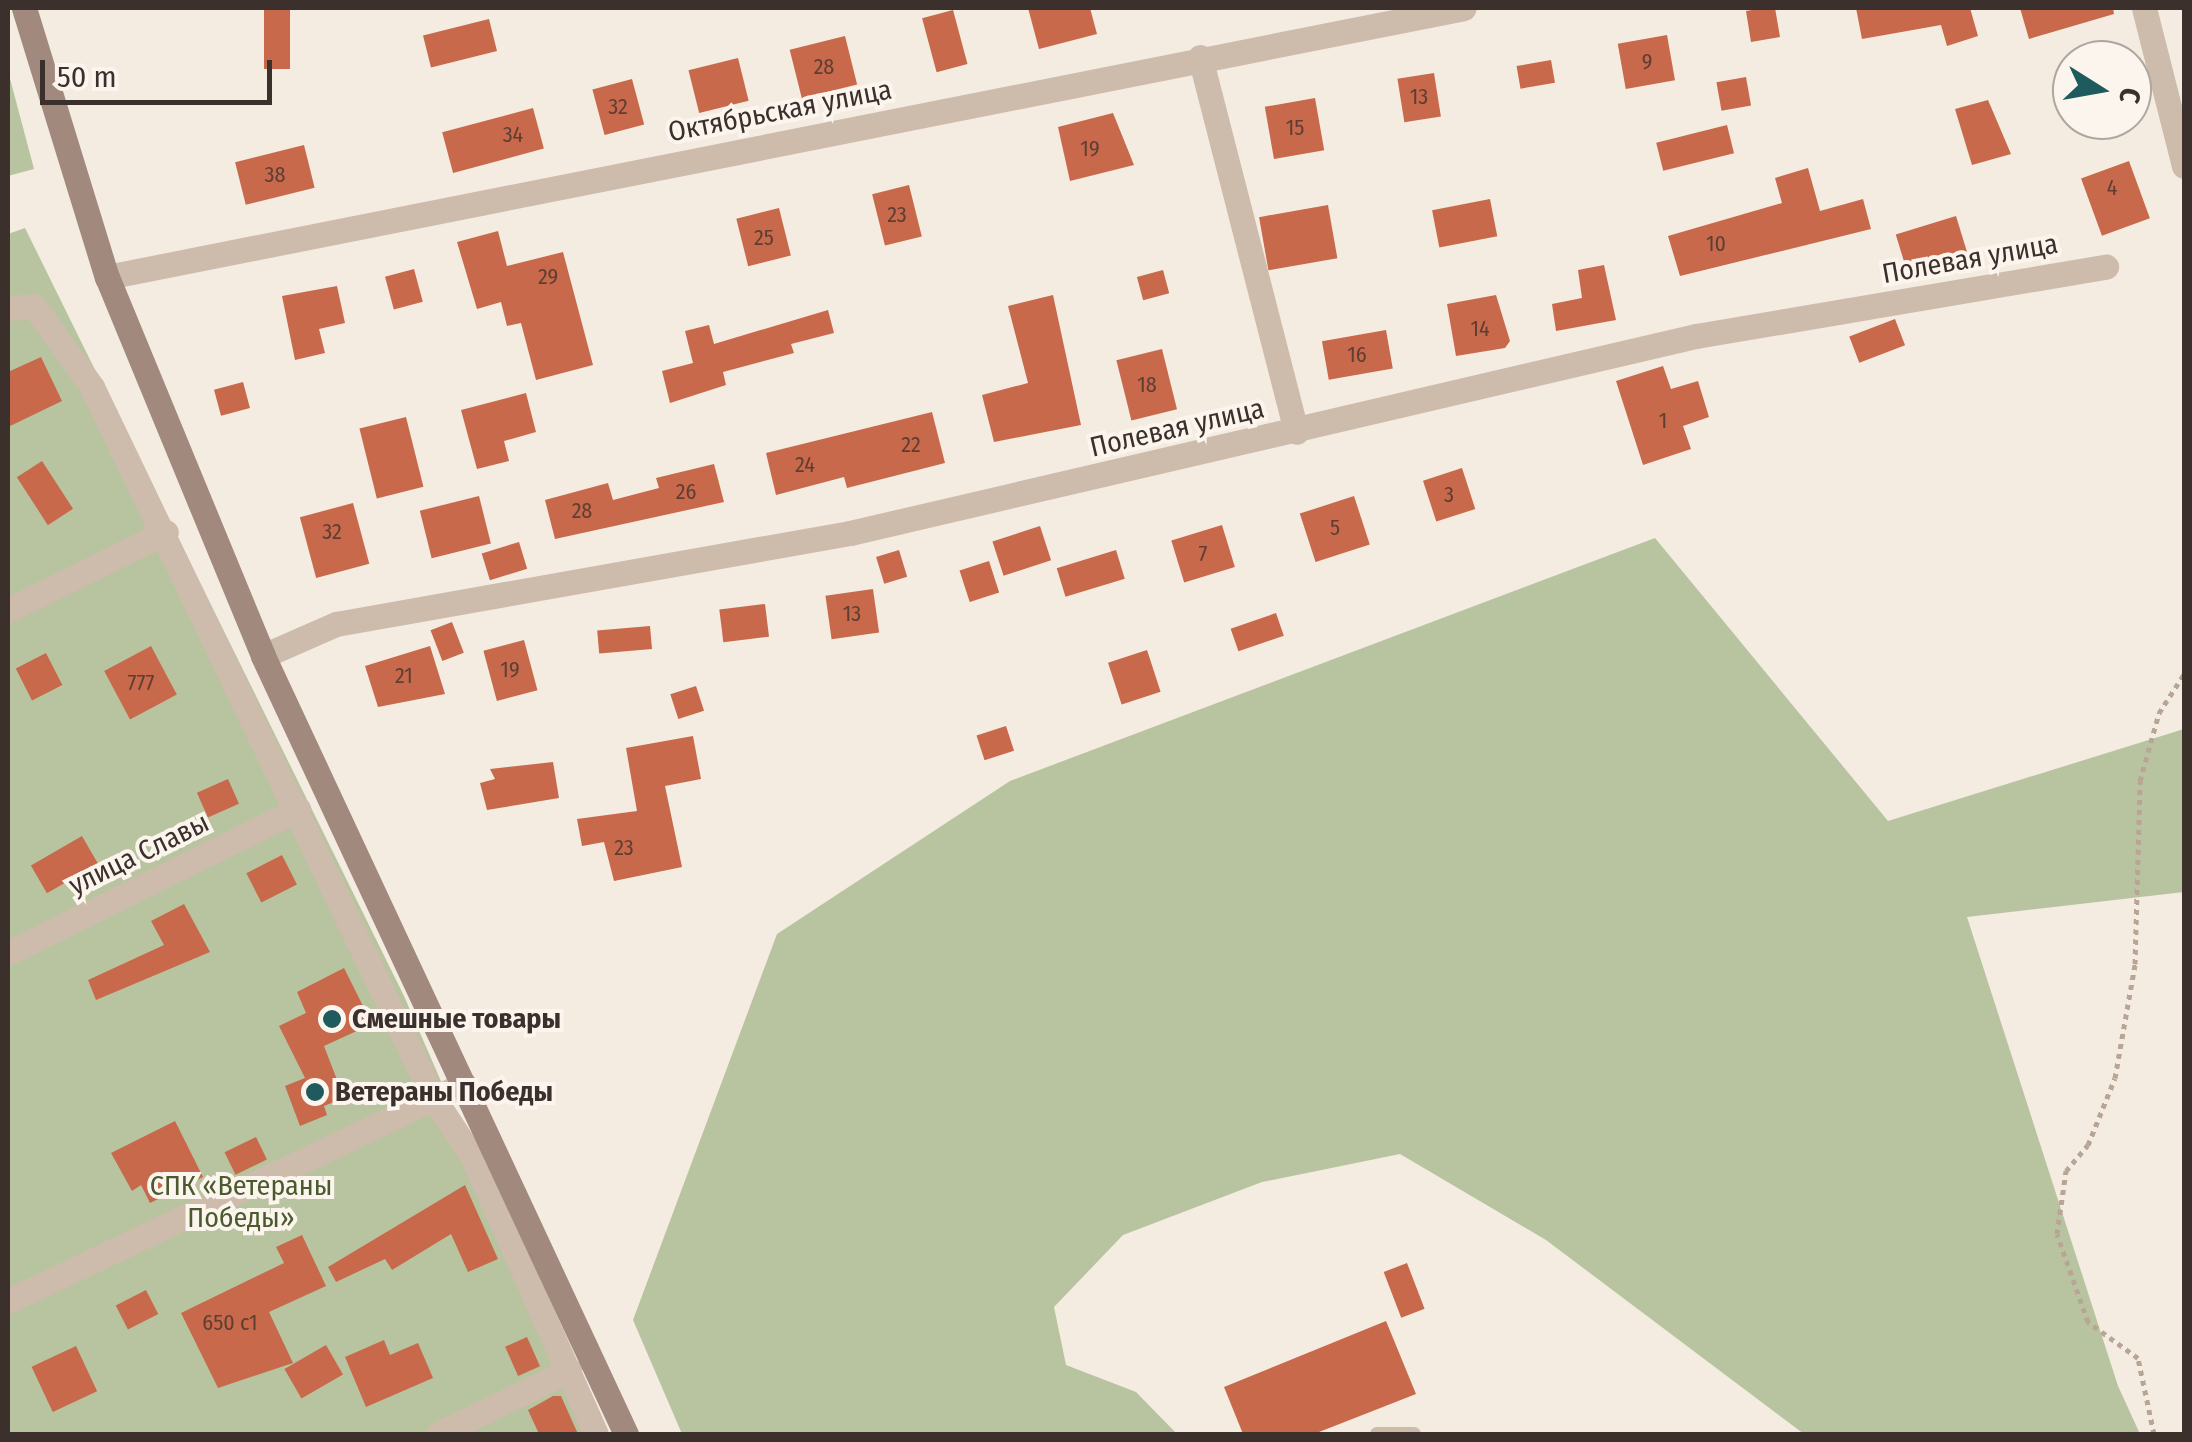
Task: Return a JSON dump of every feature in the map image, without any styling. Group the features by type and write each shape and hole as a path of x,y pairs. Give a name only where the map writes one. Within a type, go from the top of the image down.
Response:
{"street":[{"path":"24,8 108,277 263,656 626,1434"},
{"name":"Октябрьская улица","path":"108,277 1464,8"},
{"path":"2144,8 2184,166"},
{"path":"1200,58 1296,432"},
{"name":"Полевая улица","path":"263,656 336,624 850,533 1696,336 2106,266"},
{"path":"8,308 34,306 92,387 166,532 433,1097 473,1158 596,1434"},
{"path":"8,610 166,532"},
{"name":"улица Славы","path":"8,953 298,809"},
{"path":"8,1301 464,1084"},
{"path":"438,1434 568,1370"}],"lane":[{"path":"298,809 329,794"},
{"path":"1377,1434 1414,1434"}],"path":[{"path":"2154,1434 2138,1358 2088,1322 2057,1234 2066,1172 2088,1145 2115,1078 2135,964 2140,781 2159,713 2184,674"}],"green space":[{"path":"8,71 34,169 8,176"},
{"name":"СПК «Ветераны Победы»","path":"25,228 404,996 594,1434 8,1434 8,234"},
{"path":"1655,538 1888,821 2184,729 2184,892 1967,917 2118,1386 2140,1434 1804,1434 1546,1240 1400,1154 1262,1182 1123,1235 1054,1307 1066,1365 1136,1392 1177,1434 682,1434 633,1320 777,934 1010,781"}],"building":[{"path":"264,8 290,8 290,69 264,69"},
{"path":"1028,8 1090,8 1097,34 1039,49"},
{"path":"1775,8 1780,37 1751,42 1746,11"},
{"path":"1856,8 1970,8 1978,36 1947,46 1941,25 1862,39"},
{"path":"2020,8 2113,8 2114,14 2029,39"},
{"path":"953,10 967,64 937,72 922,18"},
{"path":"489,19 497,51 431,67 423,35"},
{"path":"1667,35 1675,80 1626,89 1618,44"},
{"path":"845,36 857,85 802,98 790,50"},
{"path":"738,58 749,101 699,113 689,70"},
{"path":"1551,60 1555,83 1521,89 1517,66"},
{"path":"1434,73 1441,116 1404,122 1397,79"},
{"path":"1746,77 1751,106 1721,111 1716,82"},
{"path":"632,79 644,124 605,135 592,90"},
{"path":"1315,98 1324,150 1274,159 1265,107"},
{"path":"1988,100 2011,154 1972,165 1955,109"},
{"path":"533,108 544,149 453,173 442,132"},
{"path":"1113,113 1134,165 1070,181 1058,127"},
{"path":"1727,125 1734,153 1663,171 1656,143"},
{"path":"304,145 315,188 246,205 235,162"},
{"path":"2129,161 2150,218 2102,236 2081,178"},
{"path":"1808,168 1820,211 1863,199 1871,229 1680,276 1668,236 1782,203 1775,178"},
{"path":"909,185 922,236 885,246 872,194"},
{"path":"1490,199 1497,236 1439,248 1432,210"},
{"path":"1328,205 1337,258 1268,270 1259,217"},
{"path":"779,208 791,256 748,266 736,219"},
{"path":"1956,216 1967,253 1907,272 1896,234"},
{"path":"498,231 507,266 563,252 593,365 536,380 521,323 507,326 501,302 477,309 457,242"},
{"path":"1604,265 1616,320 1556,331 1552,304 1582,298 1578,270"},
{"path":"414,269 423,302 394,310 385,277"},
{"path":"1163,270 1169,293 1143,300 1137,277"},
{"path":"337,286 345,323 319,329 325,353 295,360 282,296"},
{"path":"1053,295 1081,425 994,442 982,395 1028,383 1008,306"},
{"path":"1496,295 1510,341 1505,348 1456,356 1447,304"},
{"path":"828,310 834,333 791,344 794,353 723,372 726,385 670,403 662,371 693,363 685,331 709,325 714,344"},
{"path":"1895,319 1905,345 1859,363 1849,337"},
{"path":"1386,330 1393,368 1329,380 1322,341"},
{"path":"1162,349 1177,409 1131,421 1116,360"},
{"path":"41,357 62,401 8,427 8,372"},
{"path":"1663,366 1671,389 1698,381 1709,417 1683,426 1691,449 1643,465 1616,381"},
{"path":"243,382 250,408 221,416 214,390"},
{"path":"526,393 536,432 504,441 509,461 477,469 461,410"},
{"path":"932,412 945,463 847,488 844,477 776,495 766,453"},
{"path":"406,417 423,487 377,498 359,429"},
{"path":"42,461 73,509 48,525 17,477"},
{"path":"714,464 724,502 555,539 545,500 608,483 613,500 659,488 656,478"},
{"path":"1462,468 1475,509 1436,522 1423,481"},
{"path":"479,496 491,544 432,558 420,511"},
{"path":"1354,496 1370,545 1316,562 1300,514"},
{"path":"353,503 369,564 316,578 300,517"},
{"path":"1222,525 1235,567 1184,583 1171,540"},
{"path":"1040,526 1051,560 1004,576 992,541"},
{"path":"519,542 527,569 490,580 482,553"},
{"path":"899,550 907,577 884,584 876,557"},
{"path":"1116,550 1125,579 1065,597 1057,568"},
{"path":"989,561 999,592 970,602 960,571"},
{"path":"873,589 879,633 832,639 825,596"},
{"path":"765,604 769,637 723,642 719,610"},
{"path":"1276,613 1284,636 1238,651 1231,629"},
{"path":"452,622 464,653 442,661 431,630"},
{"path":"650,626 652,649 599,654 597,631"},
{"path":"524,640 537,690 497,701 483,651"},
{"path":"151,646 177,695 130,719 104,671"},
{"path":"430,646 445,694 378,707 365,666"},
{"path":"1147,650 1161,692 1122,705 1108,663"},
{"path":"46,653 62,685 32,701 16,668"},
{"path":"696,686 704,711 678,719 670,694"},
{"path":"1006,726 1014,751 985,760 977,736"},
{"path":"693,736 701,779 665,786 682,867 614,881 604,842 582,846 577,819 637,811 626,748"},
{"path":"553,762 559,798 487,810 480,783 495,779 490,769"},
{"path":"228,779 239,804 208,817 197,793"},
{"path":"82,836 98,864 47,893 31,866"},
{"path":"282,855 297,884 261,903 246,873"},
{"path":"184,904 210,952 96,1000 88,980 164,945 151,921"},
{"name":"Смешные товары","path":"344,968 372,1024 324,1046 344,1098 324,1106 327,1115 300,1126 285,1086 305,1078 279,1026 306,1013 297,992"},
{"path":"175,1121 203,1177 150,1203 141,1185 132,1191 111,1153"},
{"path":"256,1137 267,1159 236,1175 225,1152"},
{"path":"465,1185 498,1259 468,1272 451,1234 392,1270 385,1259 336,1282 328,1267"},
{"path":"302,1235 326,1286 269,1312 293,1363 218,1388 181,1313 284,1263 276,1247"},
{"path":"1407,1263 1425,1309 1401,1318 1384,1272"},
{"path":"146,1290 158,1314 128,1329 116,1305"},
{"path":"1386,1321 1416,1394 1314,1434 1243,1434 1224,1387"},
{"path":"527,1337 540,1366 518,1376 505,1347"},
{"path":"384,1340 390,1355 418,1343 433,1378 366,1407 345,1357"},
{"path":"326,1345 343,1374 301,1398 284,1369"},
{"path":"76,1346 97,1391 53,1412 32,1367"},
{"path":"553,1396 561,1396 578,1434 539,1434 528,1410"}],"place":[{"name":"Смешные товары","path":"332,1019"},
{"name":"Ветераны Победы","path":"315,1092"}]}
